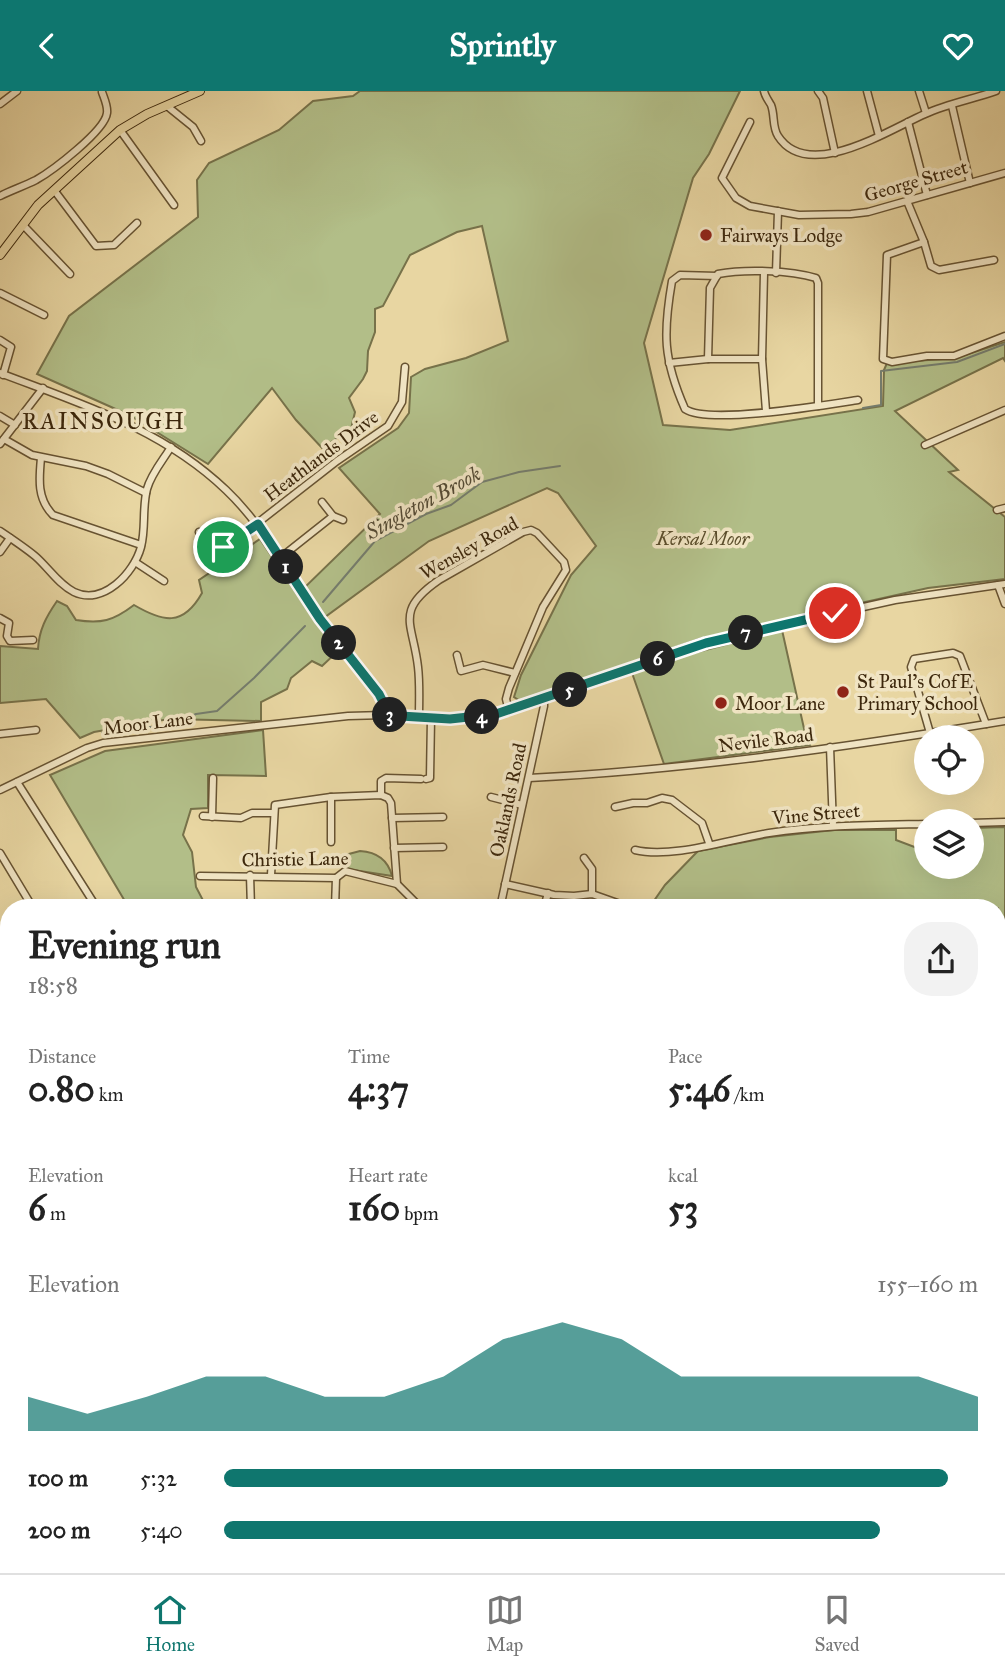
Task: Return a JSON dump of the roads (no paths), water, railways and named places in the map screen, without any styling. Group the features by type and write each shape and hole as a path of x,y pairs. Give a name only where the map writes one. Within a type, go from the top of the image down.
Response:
{"main road":[{"path":"0,255 54,190 120,130 139,117 200,91"}],"street":[{"path":"0,104 17,91"},
{"path":"764,91 772,109 776,132 783,142 804,153 835,153 926,113 996,91"},
{"path":"818,91 823,98 835,153"},
{"path":"867,91 878,136"},
{"path":"919,91 926,113"},
{"path":"0,196 36,180 56,167 105,121 108,110 102,92"},
{"path":"167,106 193,127 201,141"},
{"path":"952,106 970,183"},
{"name":"George Street","path":"750,122 722,178 741,203 778,211 799,215 868,212 1005,173"},
{"path":"908,122 927,195"},
{"path":"120,130 174,205"},
{"path":"54,190 96,246 114,246 137,223"},
{"path":"907,201 931,266 935,269 951,269 994,260"},
{"path":"776,273 778,211"},
{"path":"23,225 70,274"},
{"path":"924,242 887,255 882,357 885,361 904,362 927,356 954,356 1005,336"},
{"path":"818,406 816,278 806,275 730,272 717,276 680,275 672,281 665,323 669,363 685,409 692,414 716,416 818,406 858,400"},
{"path":"764,273 762,359 766,411"},
{"path":"708,359 710,288 717,276"},
{"path":"0,293 44,315"},
{"path":"0,340 11,347 2,374 100,410 171,447 226,489 258,524 320,619 379,694 384,715"},
{"path":"669,363 708,359 762,359"},
{"name":"Heathlands Drive","path":"199,532 223,547 258,524 337,461 388,426 402,403 405,367"},
{"path":"43,389 2,441 41,458 86,466 146,493"},
{"path":"925,446 1005,410"},
{"path":"0,415 15,425"},
{"path":"0,531 34,555 67,588 85,596 106,591 122,578 135,562 142,545 146,493 150,481 171,447"},
{"path":"41,458 40,494 46,509 53,515 142,545"},
{"path":"322,502 333,516 343,520"},
{"path":"280,558 333,516"},
{"name":"Wensley Road","path":"419,717 418,667 409,622 416,598 439,580 527,531 537,533 565,562 566,570 543,607 515,674"},
{"path":"0,552 10,538"},
{"path":"135,562 164,581"},
{"path":"1001,584 1005,604"},
{"name":"Moor Lane","path":"0,790 103,743 348,716 482,717 509,711 729,637 895,600 1001,584"},
{"path":"0,618 9,624 7,636 10,641 33,640"},
{"path":"928,725 911,667 914,660 953,653 960,656 986,724"},
{"path":"457,655 461,671 483,665 515,674 506,699 509,711"},
{"name":"Oaklands Road","path":"502,899 544,699"},
{"path":"381,795 381,781 386,778 426,779 431,718"},
{"name":"Nevile Road","path":"980,725 1005,721"},
{"path":"0,734 36,730"},
{"name":"Nevile Road","path":"529,778 659,769 914,735"},
{"path":"830,747 834,826"},
{"path":"212,817 214,778"},
{"path":"16,782 91,899"},
{"path":"271,875 273,813 276,804 331,797 381,795 390,800 397,884 412,899"},
{"path":"330,842 331,797"},
{"path":"491,797 522,805"},
{"path":"622,814 618,806 647,803 662,798 672,800 702,823 709,843"},
{"path":"203,816 241,818 252,813 273,813"},
{"path":"392,818 443,817"},
{"path":"984,823 1005,822"},
{"name":"Vine Street","path":"640,853 684,851 709,843 771,832 834,826 914,824"},
{"path":"394,848 443,847"},
{"path":"0,853 28,899"},
{"path":"584,858 592,869 592,894"},
{"name":"Christie Lane","path":"200,876 336,878 345,871 397,884"},
{"path":"250,875 250,899"},
{"path":"335,899 336,878"},
{"path":"505,884 573,896 592,894 602,899"},
{"path":"546,899 548,893"}],"waterway":[{"name":"Singleton Brook","path":"863,408 881,405 881,371 957,362 1005,344"},
{"name":"Singleton Brook","path":"323,602 375,541 426,514 451,505 482,482 519,472 560,466"},
{"name":"Singleton Brook","path":"102,733 174,724 196,714 217,711 305,626"}],"place":[{"name":"Fairways Lodge","path":"706,235"},
{"name":"St Paul's CofE Primary School","path":"843,692"},
{"name":"Moor Lane","path":"721,703"}],"district":[{"name":"RAINSOUGH","path":"104,421"}],"park label":[{"name":"Kersal Moor","path":"703,538"}]}
